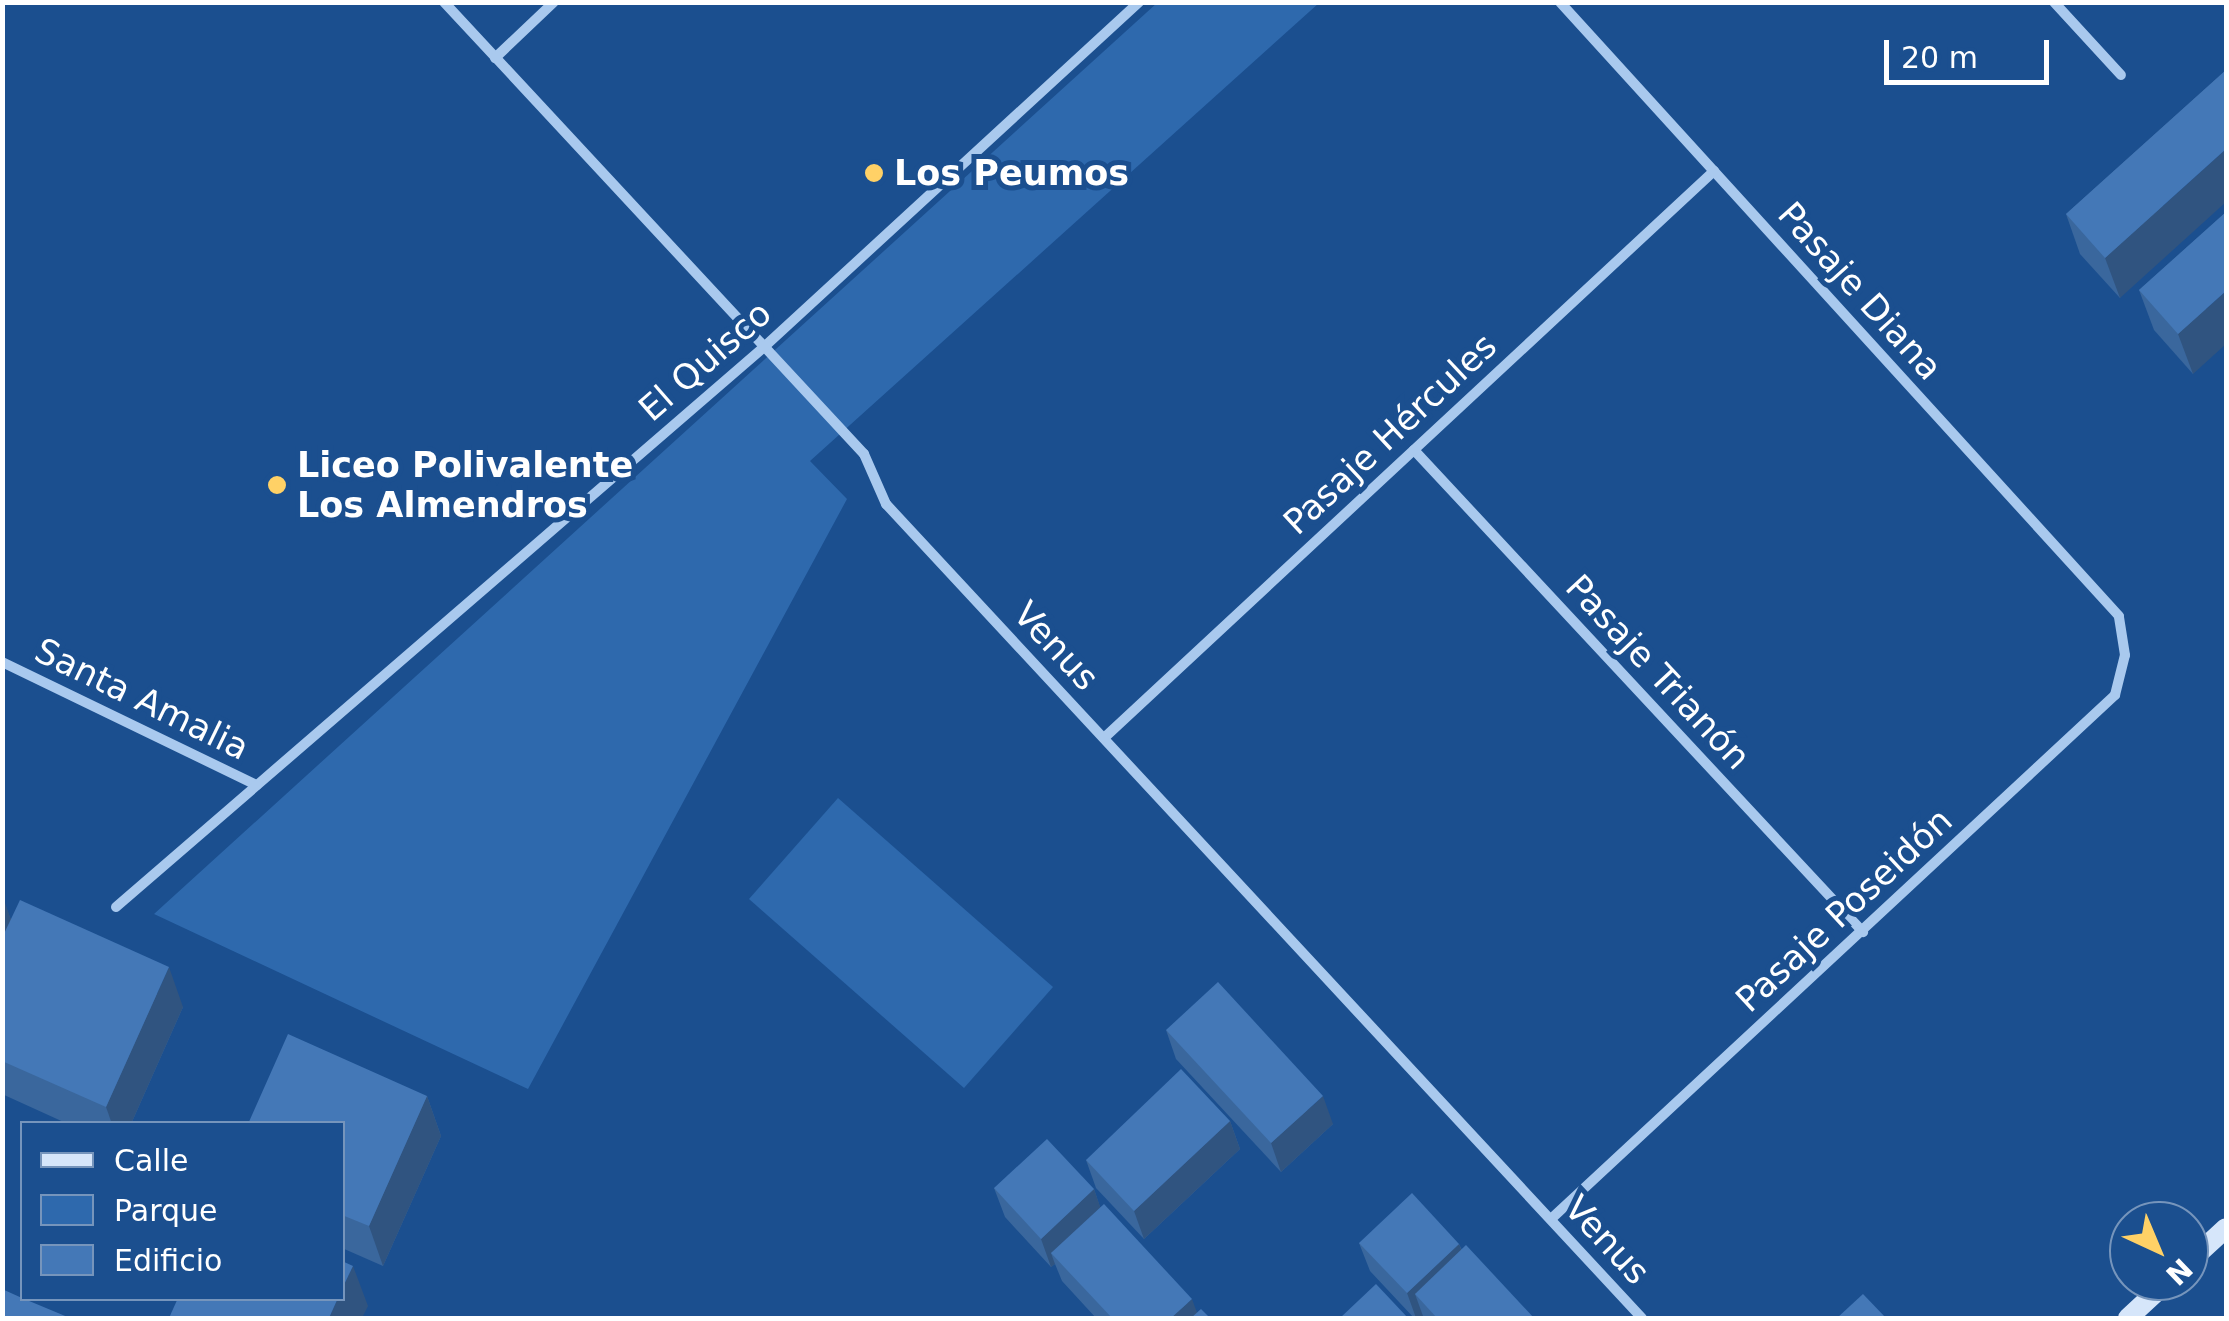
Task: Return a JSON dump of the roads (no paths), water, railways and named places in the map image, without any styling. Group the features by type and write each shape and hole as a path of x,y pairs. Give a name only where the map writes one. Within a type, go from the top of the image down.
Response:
{"main road":[{"path":"2128,1318 2146,1301"}],"street":[{"name":"Venus","path":"444,2 864,454 886,504 1642,1318"},
{"path":"495,58 554,2"},
{"name":"El Quisco","path":"116,907 764,347 1139,2"},
{"name":"Pasaje Diana","path":"1560,2 2118,616"},
{"path":"2054,2 2121,75"},
{"name":"Pasaje Hércules","path":"1104,738 1714,172"},
{"name":"Pasaje Trianón","path":"1414,450 1863,932"},
{"name":"Pasaje Poseidón","path":"1550,1219 2115,695 2126,655 2118,616"},
{"name":"Santa Amalia","path":"2,662 257,785"}],"place":[{"name":"Los Peumos","path":"874,173"},
{"name":"Liceo Polivalente Los Almendros","path":"277,485"}]}
